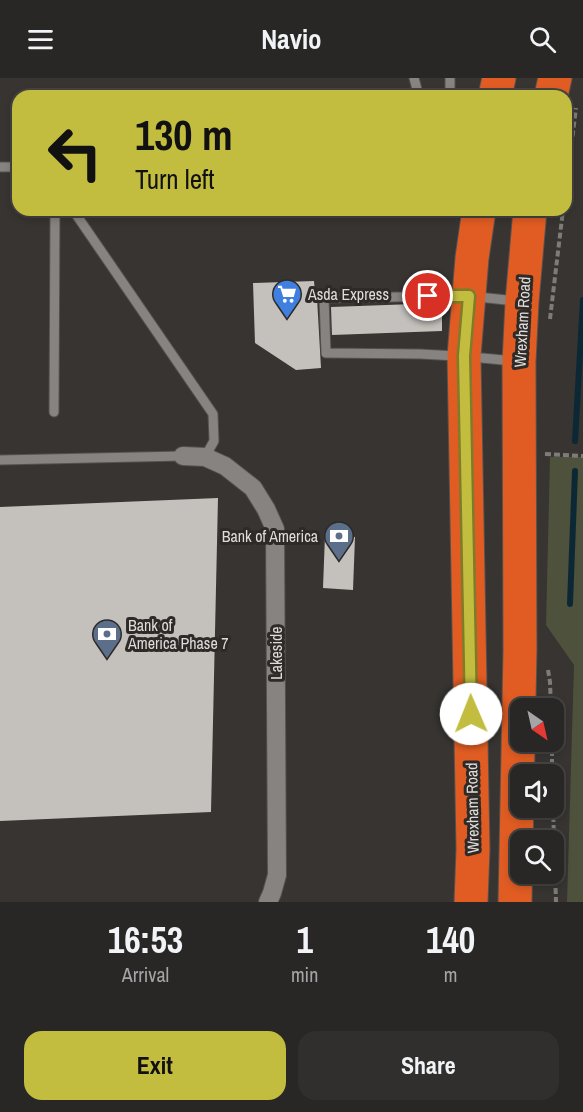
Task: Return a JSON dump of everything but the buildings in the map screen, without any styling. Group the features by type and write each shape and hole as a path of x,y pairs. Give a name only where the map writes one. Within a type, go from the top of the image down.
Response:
{"highway":[{"name":"Wrexham Road","path":"471,902 473,849 464,356 477,216"},
{"name":"Wrexham Road","path":"515,902 520,650 519,362 529,216"}],"street":[{"name":"Lakeside","path":"183,456 205,457 225,466 253,488 275,529 277,875 268,902"}],"lane":[{"path":"54,412 55,216"},
{"path":"77,216 213,414 214,441 205,457"},
{"path":"519,362 464,356 326,353 324,298 469,296 522,302"},
{"path":"0,460 183,456"}],"path":[{"path":"541,454 583,456"},
{"path":"553,818 556,902"}],"green space":[{"path":"550,457 583,457 583,902 567,902 574,665 546,625"}],"waterway":[{"path":"575,441 583,300"},
{"path":"570,604 575,471"}],"place":[{"name":"Asda Express","path":"287,320"},
{"name":"Bank of America","path":"339,562"},
{"name":"Bank of America Phase 7","path":"107,660"}],"route":[{"path":"428,296 469,296 464,356 471,714"}]}
